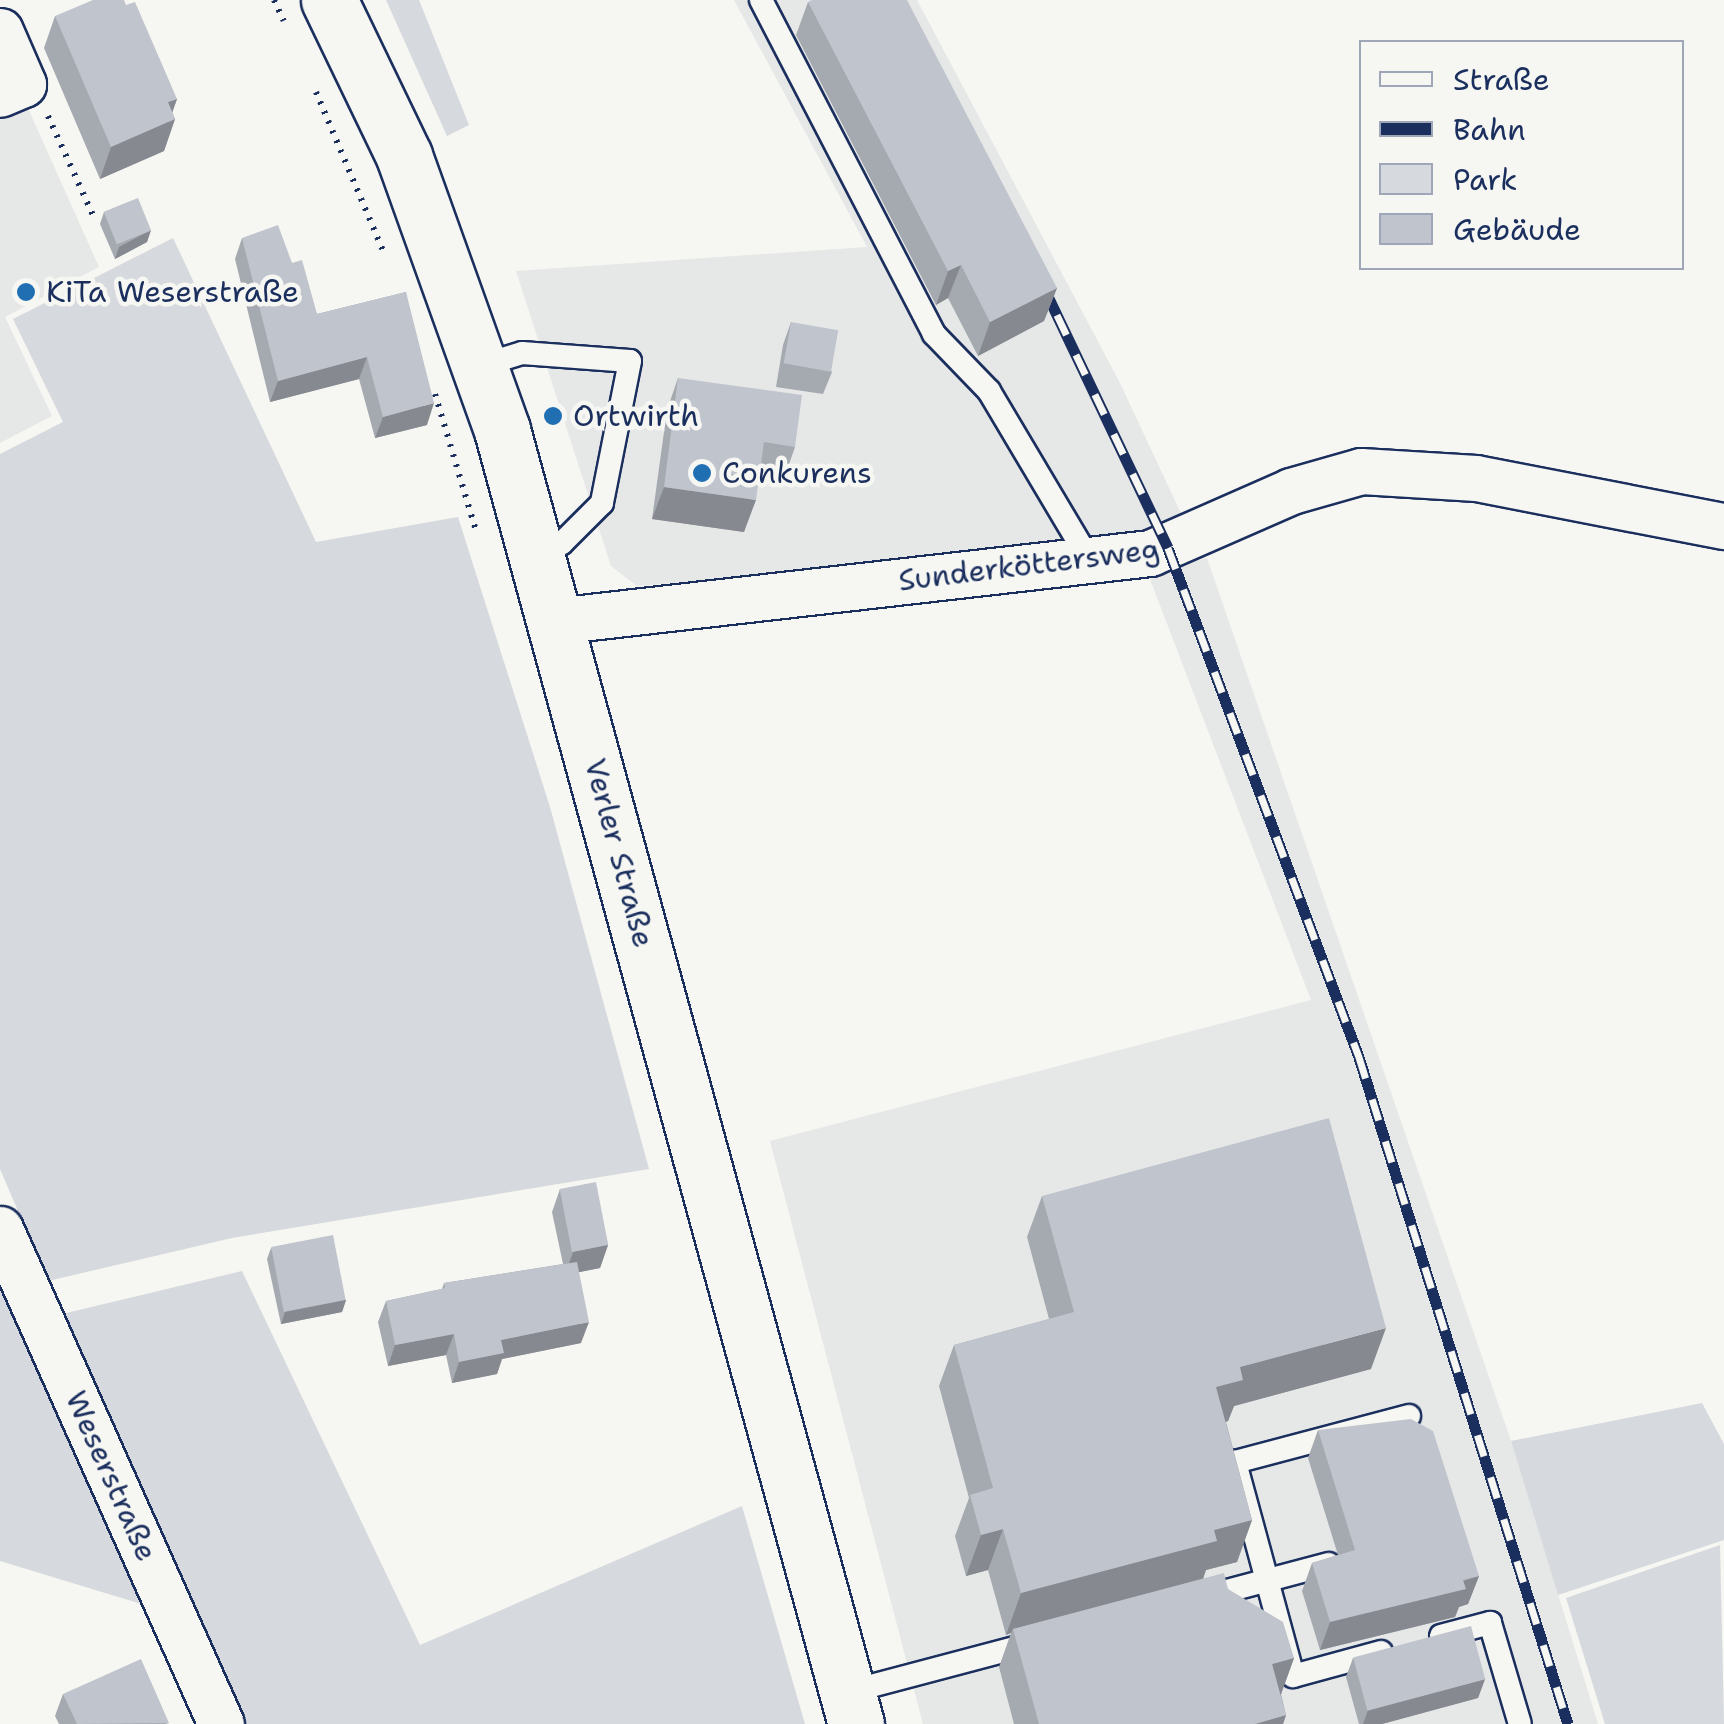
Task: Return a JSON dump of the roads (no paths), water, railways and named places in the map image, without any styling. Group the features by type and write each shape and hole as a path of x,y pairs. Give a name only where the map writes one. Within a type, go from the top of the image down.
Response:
{"main road":[{"name":"Verler Straße","path":"309,16 404,156 456,375 536,550 852,1708"}],"street":[{"path":"0,32 12,89"},
{"name":"Sunderköttersweg","path":"555,621 1090,561 1168,548 1291,491 1361,470 1476,478 1724,526"},
{"name":"Weserstraße","path":"0,1228 221,1724"}],"lane":[{"path":"761,0 934,334 989,391 1090,561"},
{"path":"456,375 522,353 630,361 602,503 562,543 536,550"},
{"path":"1409,1416 1236,1462 1293,1676 1490,1623 1520,1724"},
{"path":"1174,1605 1329,1564"},
{"path":"852,1708 1062,1635"}],"railway":[{"path":"1038,275 1168,548 1359,1057 1568,1724"}],"place":[{"name":"KiTa Weserstraße","path":"26,292"},
{"name":"Ortwirth","path":"553,416"},
{"name":"Conkurens","path":"702,473"}]}
